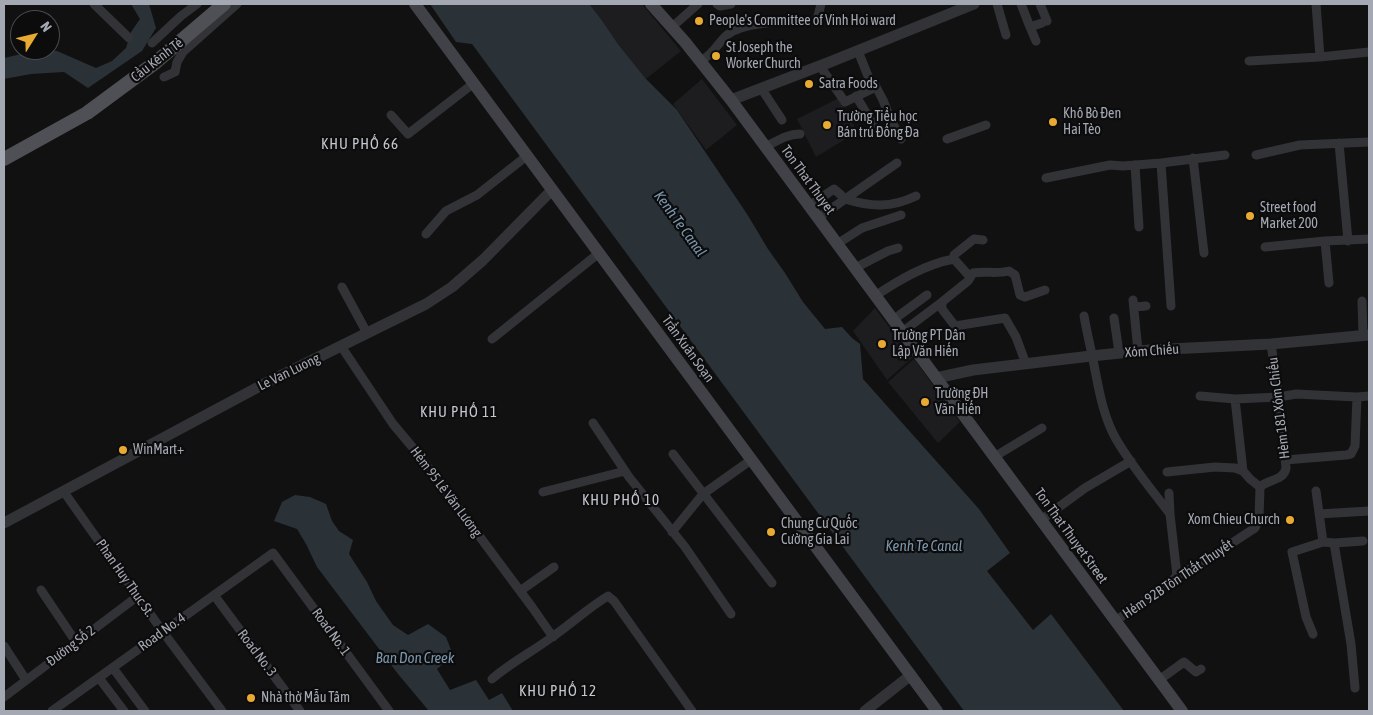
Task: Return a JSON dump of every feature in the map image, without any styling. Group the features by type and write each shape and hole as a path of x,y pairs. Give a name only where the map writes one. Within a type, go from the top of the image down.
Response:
{"main road":[{"name":"Cầu Kênh Tẻ","path":"84,110 213,4"},
{"name":"Cầu Kênh Tẻ","path":"84,110 156,62 224,4"},
{"name":"Trần Xuân Soạn","path":"415,4 937,711"},
{"name":"Ton That Thuyet","path":"651,4 731,100 936,378"},
{"path":"4,152 62,119 84,110"},
{"path":"4,159 84,110"},
{"name":"Ton That Thuyet Street","path":"936,378 1182,711"}],"street":[{"path":"94,4 129,38"},
{"path":"152,43 181,16 198,4"},
{"path":"164,77 176,72 176,62 183,52 237,4"},
{"path":"672,28 698,4"},
{"path":"717,4 720,6 731,4"},
{"path":"700,62 711,54 721,43 722,38 730,33 749,25 815,21 821,4"},
{"path":"731,100 974,4"},
{"path":"996,4 1006,35"},
{"path":"1021,4 1036,40"},
{"path":"1030,27 1044,22 1040,4"},
{"path":"1316,4 1320,57"},
{"path":"858,51 870,81 884,100 890,118 901,139"},
{"path":"1249,61 1369,52"},
{"path":"820,66 845,102 876,87"},
{"path":"390,116 408,134 474,83"},
{"path":"761,88 782,120"},
{"path":"856,96 873,124"},
{"path":"947,139 986,125"},
{"path":"766,147 786,136 800,134"},
{"path":"1256,155 1300,144 1369,142"},
{"path":"1339,143 1348,241"},
{"path":"1046,178 1110,165 1123,166 1161,163 1225,154"},
{"path":"426,234 446,211 476,195 528,155"},
{"path":"1193,158 1204,253"},
{"path":"818,218 843,197 897,163"},
{"path":"1161,163 1171,306"},
{"path":"1135,165 1139,227"},
{"path":"809,206 834,189 843,197 856,202 883,206 903,202 916,196"},
{"name":"Le Van Luong","path":"4,523 262,385 418,309 452,287 483,260 552,190"},
{"path":"837,244 862,228 901,215"},
{"path":"954,259 954,255 974,239 983,240"},
{"path":"1265,247 1369,239"},
{"path":"1325,241 1329,283"},
{"path":"855,268 898,248"},
{"path":"492,339 599,253"},
{"path":"954,259 970,277"},
{"path":"875,296 899,280 942,261 954,259"},
{"path":"902,332 968,281 973,273 1009,271 1014,274 1020,295 1025,296 1045,290"},
{"path":"342,287 368,333"},
{"path":"893,320 927,295"},
{"path":"1362,301 1366,335"},
{"path":"942,302 942,309 956,326 1005,318 1016,337 1026,364"},
{"path":"1138,351 1134,304 1146,306"},
{"path":"1084,316 1091,356 1111,430 1131,462 1170,514"},
{"path":"1114,318 1119,353"},
{"name":"Xóm Chiếu","path":"936,378 973,370 1138,351 1271,344 1366,335"},
{"name":"Hẻm 181 Xóm Chiếu","path":"1260,487 1267,482 1279,478 1286,472 1279,397 1271,344"},
{"name":"Hẻm 95 Lê Văn Lương","path":"341,346 393,424 419,456 553,637"},
{"path":"1200,396 1235,399 1279,397 1296,394 1369,396"},
{"path":"1285,460 1346,456 1351,454 1355,446 1357,397"},
{"path":"1235,399 1243,470 1260,487"},
{"path":"593,423 625,471 685,547 731,614"},
{"path":"994,457 1042,428"},
{"path":"673,454 772,583"},
{"path":"672,532 703,494 751,460"},
{"path":"1041,520 1085,488 1131,462"},
{"path":"1167,472 1215,467 1243,470"},
{"path":"543,492 625,471"},
{"name":"Hẻm 92B Tôn Thất Thuyết","path":"1115,621 1161,590 1177,576 1203,562 1255,528 1259,518 1260,487"},
{"path":"1316,491 1323,542"},
{"name":"Phan Huy Thuc St.","path":"64,492 163,632 222,711"},
{"path":"1168,493 1177,576"},
{"path":"1319,514 1369,511"},
{"path":"1313,634 1306,617 1292,552 1323,542 1363,541"},
{"path":"1334,543 1351,644 1355,688"},
{"name":"Road No. 4","path":"52,711 273,553"},
{"name":"Road No. 1","path":"273,553 389,711"},
{"path":"520,591 554,567"},
{"path":"41,590 76,642"},
{"name":"Đường Số 2","path":"4,697 138,596"},
{"name":"Road No. 3","path":"214,596 300,711"},
{"path":"492,679 608,596 614,601 692,711"},
{"path":"4,646 26,680"},
{"path":"1159,680 1184,662 1196,672 1201,669"},
{"path":"113,668 145,711"},
{"path":"865,711 911,676"},
{"path":"99,678 124,711"}],"shaded area":[{"path":"587,4 642,4 681,51 646,79 590,5"},
{"path":"702,79 737,125 706,150 673,104"},
{"name":"Trường Tiểu học Bán trú Đống Đa","path":"839,98 857,132 816,157 797,119"},
{"name":"Trường PT Dân Lập Văn Hiến","path":"875,308 912,358 887,380 853,331"},
{"name":"Trường ĐH Văn Hiến","path":"914,359 960,422 938,443 888,382"}],"water":[{"path":"131,4 149,4 156,28 142,51 88,88 64,72 31,74 4,79 4,58 10,57 10,60 60,60 60,52 96,68 112,61 126,48 131,32 140,19"},
{"name":"Kenh Te Canal","path":"430,4 590,5 646,79 677,110 803,302 825,329 842,327 860,344 863,379 979,509 1010,553 987,571 1033,630 1051,614 1124,711 964,711 472,44 456,42"},
{"name":"Ban Don Creek","path":"295,495 310,497 326,504 332,521 339,531 353,540 349,554 367,582 376,601 393,625 408,635 428,624 446,637 453,655 437,669 450,690 476,680 489,700 502,693 513,711 429,711 398,674 317,567 297,529 274,521 282,502"}],"place":[{"name":"People's Committee of Vinh Hoi ward","path":"699,21"},
{"name":"St Joseph the Worker Church","path":"716,56"},
{"name":"Satra Foods","path":"809,84"},
{"name":"Khô Bò Đen Hai Tèo","path":"1053,122"},
{"name":"Trường Tiểu học Bán trú Đống Đa","path":"827,125"},
{"name":"Street food Market 200","path":"1250,216"},
{"name":"Trường PT Dân Lập Văn Hiến","path":"882,344"},
{"name":"Trường ĐH Văn Hiến","path":"925,402"},
{"name":"WinMart+","path":"123,450"},
{"name":"Xom Chieu Church","path":"1290,520"},
{"name":"Chung Cư Quốc Cường Gia Lai","path":"771,532"},
{"name":"Nhà thờ Mẫu Tâm","path":"251,698"}],"district":[{"name":"KHU PHỐ 66","path":"360,144"},
{"name":"KHU PHỐ 11","path":"459,412"},
{"name":"KHU PHỐ 10","path":"621,500"},
{"name":"KHU PHỐ 12","path":"558,691"}]}
